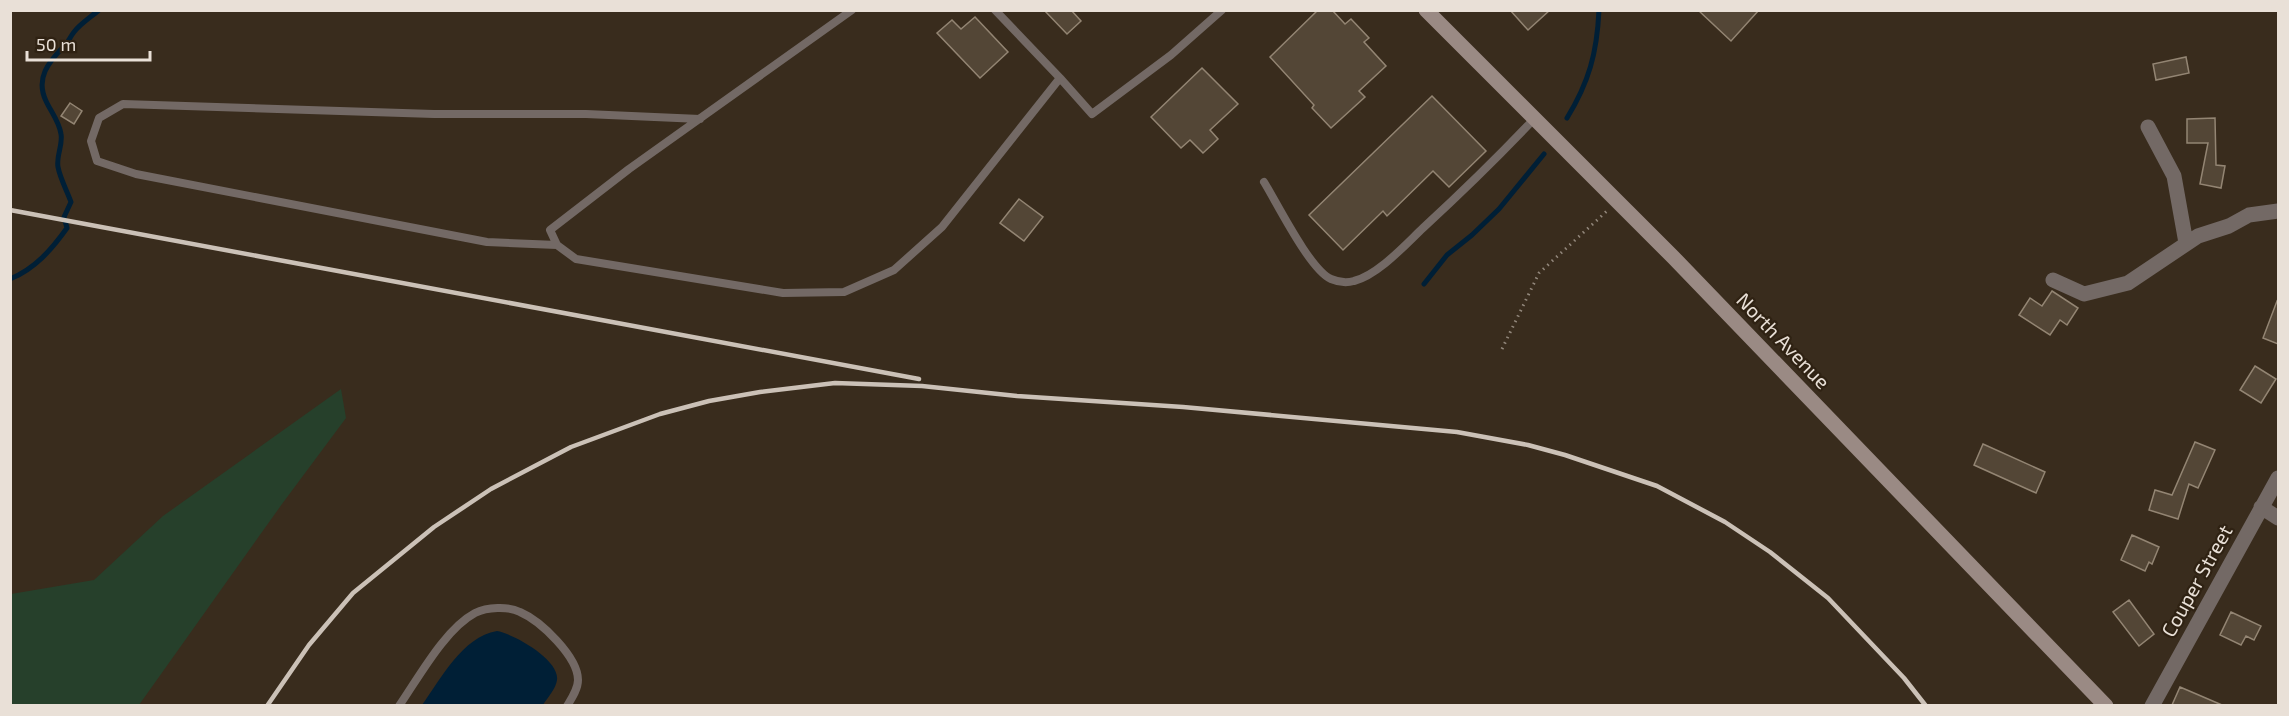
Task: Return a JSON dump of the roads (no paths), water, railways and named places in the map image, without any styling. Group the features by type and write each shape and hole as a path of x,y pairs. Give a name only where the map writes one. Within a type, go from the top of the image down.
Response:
{"street":[{"name":"North Avenue","path":"1426,10 1617,201 2106,705"},
{"path":"2148,127 2174,176 2186,243"},
{"path":"2054,280 2084,294 2128,283 2198,236 2229,226 2249,215 2278,211"},
{"name":"Couper Street","path":"2152,705 2278,478"},
{"path":"2261,507 2278,518"}],"lane":[{"path":"852,10 629,169 550,230 557,245 576,259 783,293 844,292 894,270 942,227 1060,78"},
{"path":"995,10 1092,114 1171,55 1222,10"},
{"path":"557,245 487,242 136,174 96,161 91,141 99,118 123,104 434,114 585,114 700,119"},
{"path":"1264,182 1299,240 1324,274 1343,282 1355,281 1373,272 1404,246 1493,163 1534,119"},
{"path":"399,705 458,627 478,612 506,608 520,612 535,622 566,651 575,668 578,681 576,691 567,705"}],"water":[{"path":"497,631 514,637 534,649 544,656 556,672 556,683 543,705 422,705 463,650 473,641"}],"waterway":[{"path":"10,279 27,270 42,258 67,228 64,217 71,202 58,167 61,134 43,93 43,78 49,65 74,32 99,10"},
{"path":"1567,118 1591,67 1599,10"},
{"path":"1424,284 1447,255 1499,209 1544,154"}],"railway":[{"path":"10,210 919,379"},
{"path":"267,706 309,645 353,593 434,527 491,489 571,447 660,414 709,401 835,383 922,386 1017,396 1183,407 1457,432 1528,445 1565,455 1657,486 1725,522 1770,552 1828,598 1904,678 1926,706"}]}
